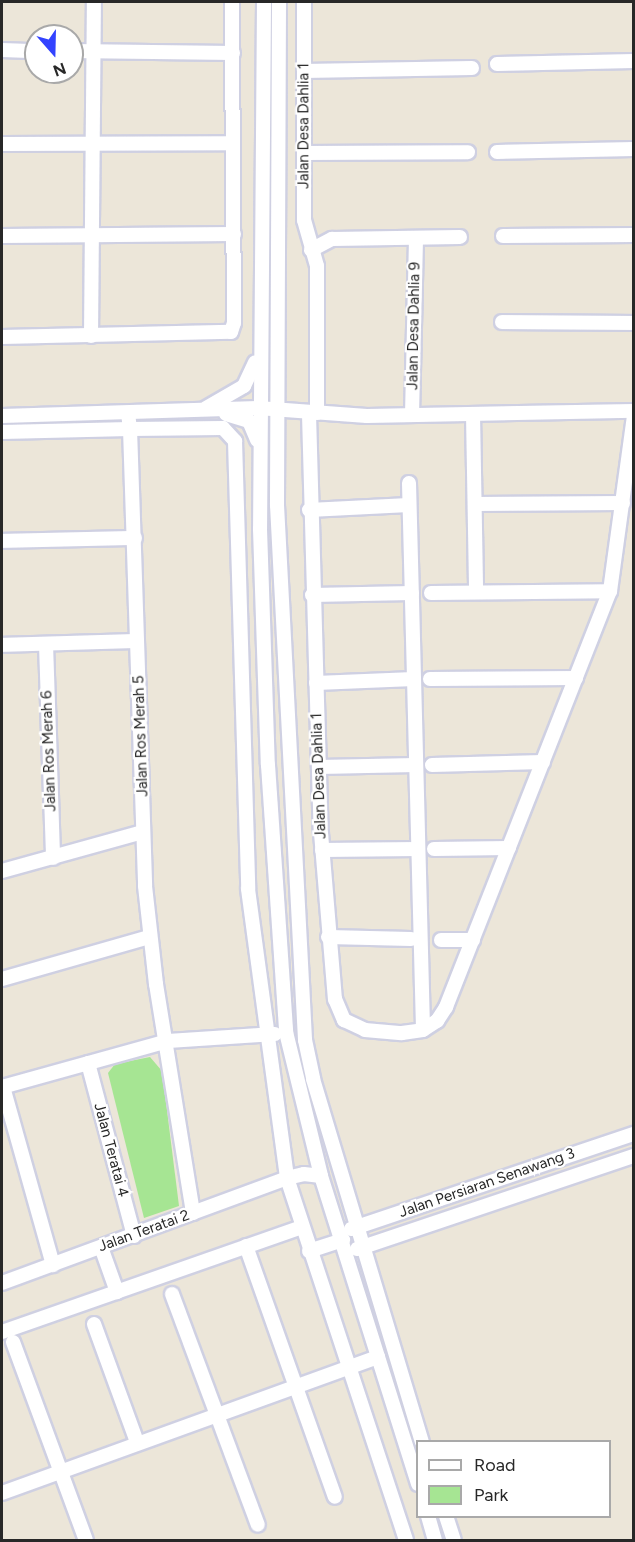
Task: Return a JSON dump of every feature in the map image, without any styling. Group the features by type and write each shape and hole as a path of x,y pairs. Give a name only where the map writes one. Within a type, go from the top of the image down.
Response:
{"street":[{"path":"91,336 94,2"},
{"path":"2,338 231,332 234,322 232,2"},
{"path":"264,2 258,408 261,450 268,765 286,1032 321,1176 344,1242 416,1481"},
{"path":"279,2 275,410 277,505 305,1040 313,1078 421,1440"},
{"name":"Jalan Desa Dahlia 1","path":"304,2 304,220 317,266 309,510 322,850 335,999 344,1020 365,1030 423,1030"},
{"path":"2,50 24,51"},
{"path":"84,51 233,53"},
{"path":"496,64 633,61"},
{"path":"304,71 472,68"},
{"path":"2,144 233,143"},
{"path":"497,152 633,148"},
{"path":"304,153 468,152"},
{"path":"2,236 234,234"},
{"path":"503,236 633,235"},
{"path":"311,250 332,239 460,237"},
{"name":"Jalan Desa Dahlia 9","path":"412,415 416,238"},
{"path":"501,322 633,323"},
{"path":"204,409 244,386 252,375 260,333"},
{"path":"2,416 258,408 313,414 412,415 633,411"},
{"path":"204,409 249,421 261,450"},
{"name":"Jalan Ros Merah 5","path":"128,412 135,538 143,832 150,937 193,1213"},
{"path":"473,414 476,592"},
{"path":"409,483 423,1030 437,1022 446,1007 610,591 633,416"},
{"path":"2,432 222,428 235,441 248,889 287,1178 347,1367 406,1540"},
{"path":"475,504 623,503"},
{"path":"309,510 409,505"},
{"path":"2,541 135,538"},
{"path":"431,593 610,591"},
{"path":"312,595 412,593"},
{"path":"2,645 137,641"},
{"name":"Jalan Ros Merah 6","path":"46,644 53,858"},
{"path":"430,679 576,678"},
{"path":"316,683 414,679"},
{"path":"432,765 543,762"},
{"path":"319,767 416,765"},
{"path":"2,871 143,832"},
{"path":"434,849 509,848"},
{"path":"322,850 418,849"},
{"path":"2,979 150,937"},
{"path":"328,937 411,939"},
{"path":"441,940 473,940"},
{"path":"53,1265 2,1087 168,1041 286,1032"},
{"name":"Jalan Teratai 4","path":"88,1064 134,1236"},
{"name":"Jalan Persiaran Senawang 3","path":"344,1242 359,1227 633,1134"},
{"name":"Jalan Persiaran Senawang 3","path":"344,1242 365,1246 633,1156"},
{"name":"Jalan Teratai 2","path":"2,1283 287,1178 304,1174 321,1176"},
{"path":"2,1332 302,1227"},
{"path":"309,1251 344,1242"},
{"path":"246,1246 334,1497"},
{"path":"101,1247 117,1292"},
{"path":"172,1294 258,1526"},
{"path":"94,1324 137,1442"},
{"path":"13,1342 86,1540"},
{"path":"2,1493 137,1442 378,1357"},
{"path":"429,1518 435,1540"},
{"path":"447,1518 454,1540"}],"green space":[{"path":"150,1057 162,1071 179,1206 144,1218 108,1073 115,1064"}]}
